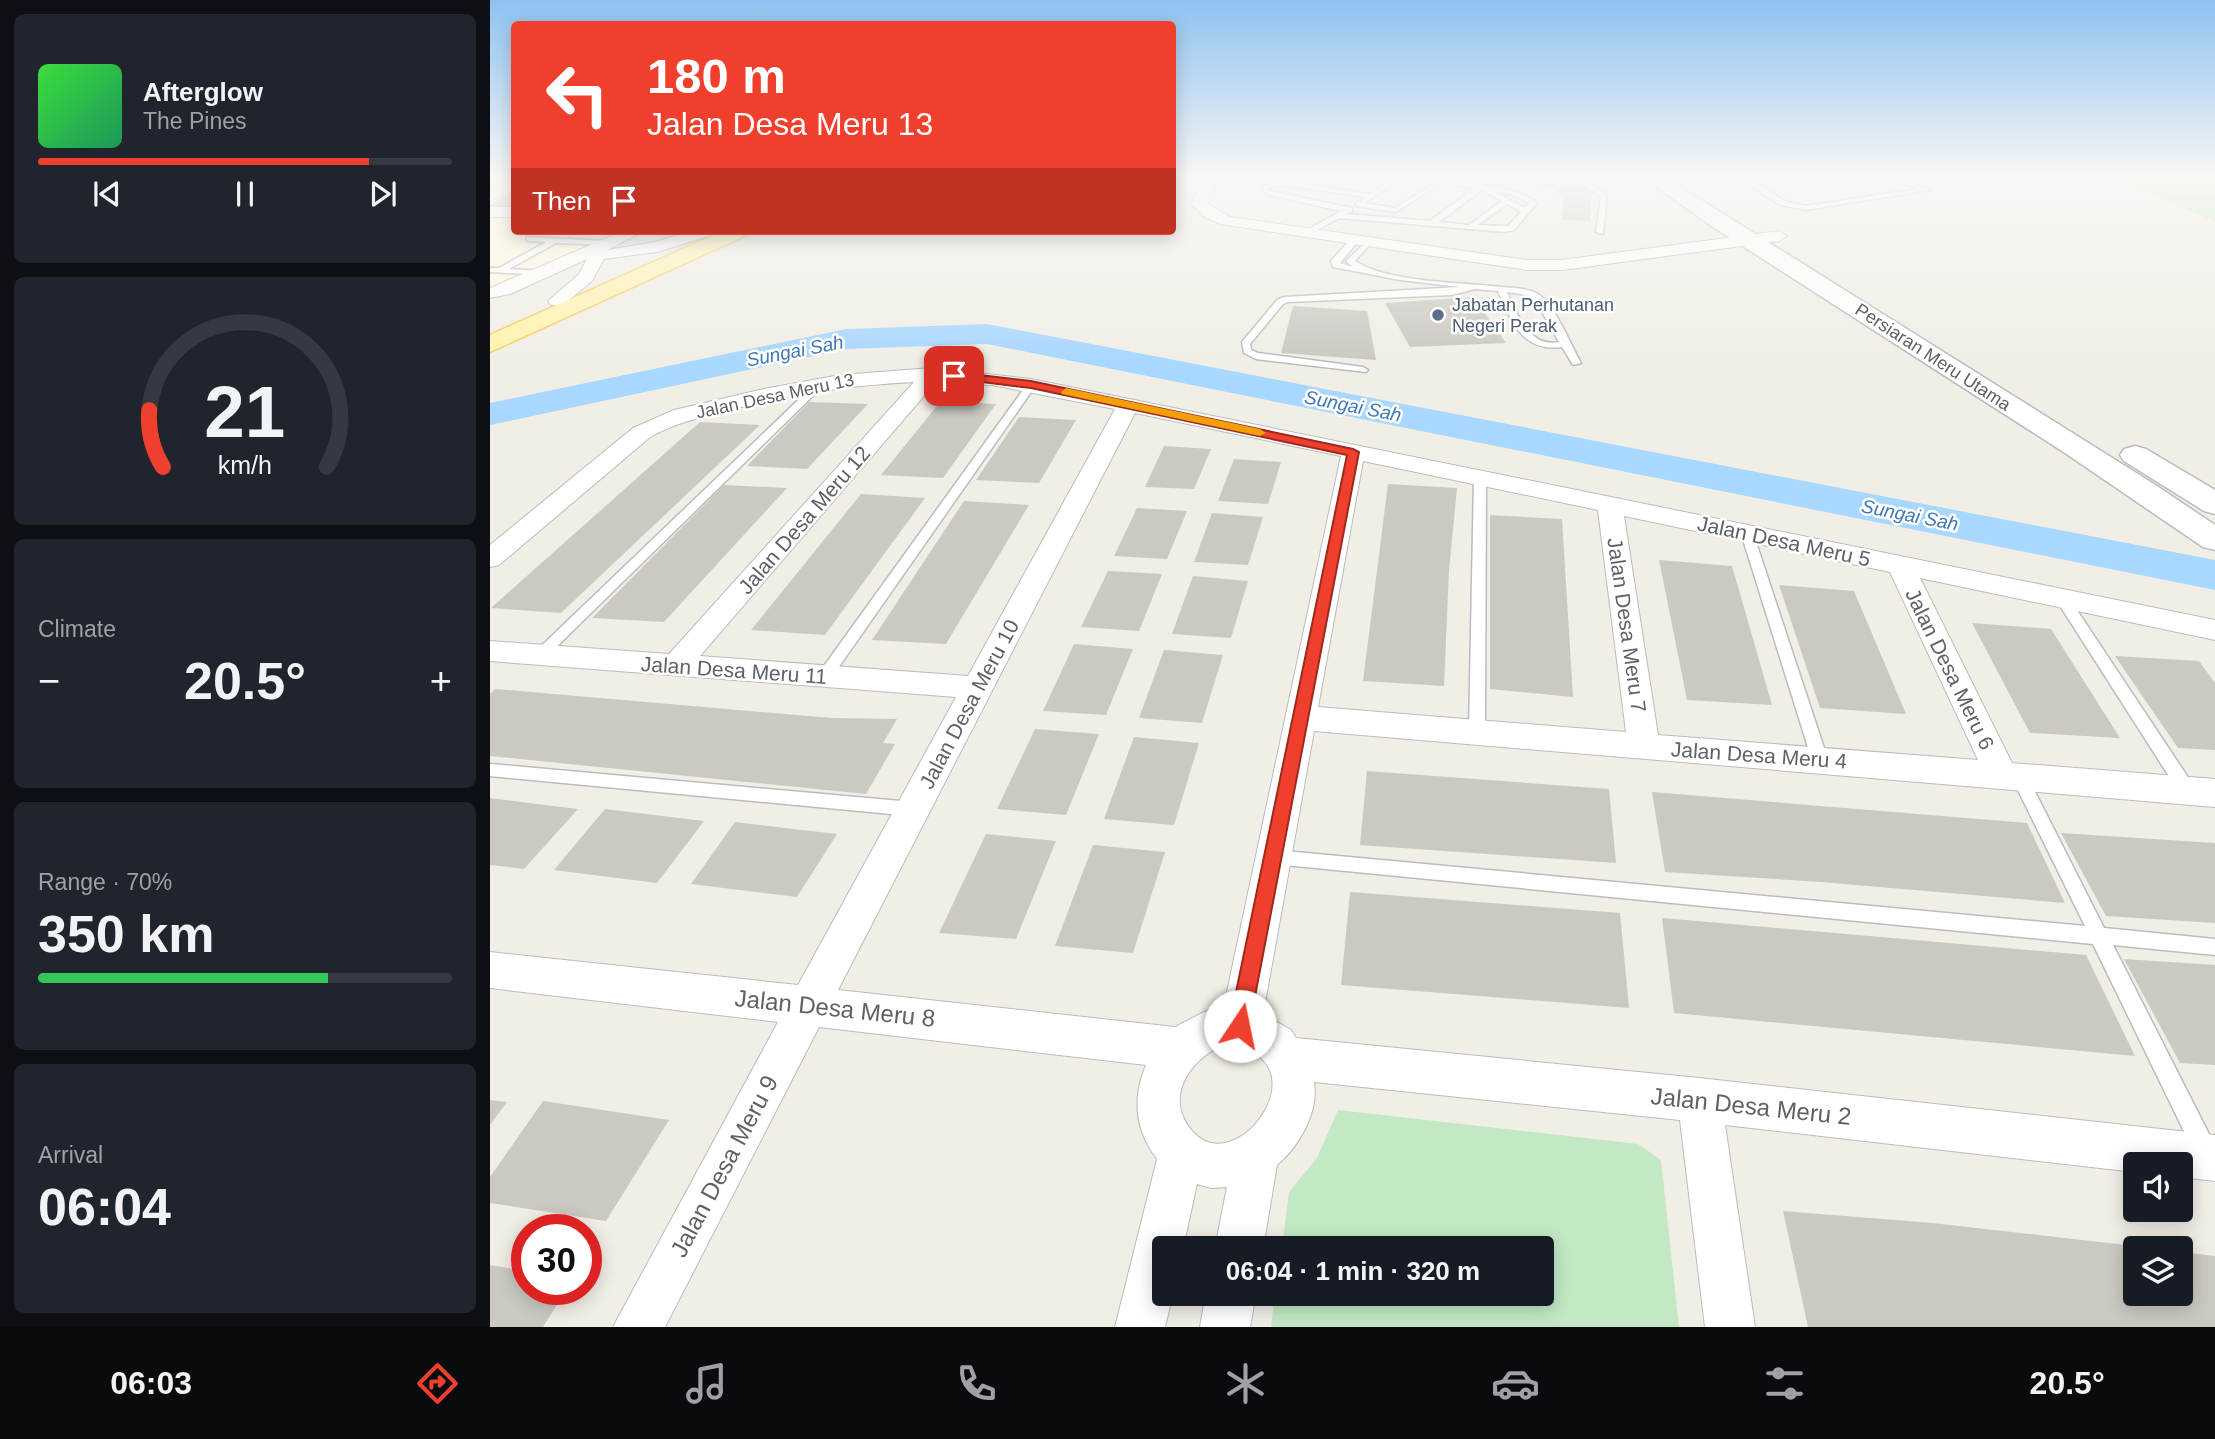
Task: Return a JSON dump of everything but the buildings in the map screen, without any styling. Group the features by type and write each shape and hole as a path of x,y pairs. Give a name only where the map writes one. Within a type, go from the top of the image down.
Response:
{"main road":[{"path":"490,332 694,238"},
{"path":"490,344 725,238"},
{"name":"Persiaran Meru Utama","path":"1741,238 1889,327 2127,479 2215,540"},
{"name":"Persiaran Meru Utama","path":"1782,238 2097,432"},
{"path":"1889,327 1924,325"},
{"path":"2120,446 2215,504"}],"street":[{"path":"490,293 504,290 596,252 623,238"},
{"path":"596,252 657,247 686,238"},
{"path":"1341,238 1537,266 1769,238"},
{"path":"557,301 592,273 596,252"},
{"name":"Jalan Desa Meru 13","path":"490,558 652,426 686,414 821,383 932,374 1031,385 1353,452"},
{"name":"Jalan Desa Meru 12","path":"676,665 932,374"},
{"name":"Jalan Desa Meru 10","path":"811,1005 1128,405"},
{"path":"1240,1026 1303,718 1353,452"},
{"name":"Jalan Desa Meru 5","path":"1353,452 2215,630"},
{"name":"Jalan Desa Meru 7","path":"1609,505 1644,746"},
{"name":"Jalan Desa Meru 6","path":"1900,565 2009,774"},
{"name":"Jalan Desa Meru 11","path":"490,651 977,688"},
{"name":"Jalan Desa Meru 4","path":"1303,718 2009,774 2201,792"},
{"name":"Jalan Desa Meru 8","path":"490,970 1180,1048"},
{"name":"Jalan Desa Meru 9","path":"638,1327 811,1005"},
{"path":"1219,1026 1240,1026 1259,1031 1275,1042 1287,1058 1294,1078 1290,1110 1274,1140 1256,1155 1237,1163 1217,1166 1198,1162 1181,1153 1168,1139 1160,1121 1157,1102 1160,1082 1168,1063 1180,1048 1198,1034 1219,1026"},
{"name":"Jalan Desa Meru 2","path":"1287,1058 1699,1100 2212,1158"},
{"path":"1699,1100 1730,1327"},
{"path":"1140,1327 1181,1153"},
{"path":"1241,1236 1256,1155"},
{"path":"1225,1327 1229,1306"}],"lane":[{"path":"530,239 556,239 596,252"},
{"path":"501,270 556,239"},
{"path":"1361,241 1350,261 1367,272"},
{"path":"1361,241 1335,261 1336,265 1367,272 1501,289 1539,298 1576,363"},
{"path":"490,270 543,273"},
{"path":"1363,370 1256,356 1247,351 1245,344 1280,302 1287,299 1452,292 1477,286"},
{"path":"1501,289 1530,340 1544,347 1561,345 1564,342"},
{"path":"540,655 821,383"},
{"path":"824,677 1031,385"},
{"path":"1477,733 1480,478"},
{"path":"1747,533 1821,760"},
{"path":"2062,598 2201,792"},
{"path":"490,770 914,810"},
{"path":"2009,774 2098,936 2212,1158"},
{"path":"1274,857 2215,947"}],"shaded area":[{"path":"490,238 635,238 490,301"}],"green space":[{"path":"1338,1110 1638,1144 1661,1160 1679,1327 1271,1327 1273,1306 1554,1306 1554,1236 1284,1236 1289,1192 1317,1158"}],"waterway":[{"name":"Sungai Sah","path":"490,414 846,339 987,334 2215,575"}],"slow traffic":[{"path":"1066,392 1260,433"}],"place":[{"name":"Jabatan Perhutanan Negeri Perak","path":"1438,315"}],"route":[{"path":"954,376 1016,382 1353,452 1303,718 1240,1026"}]}
